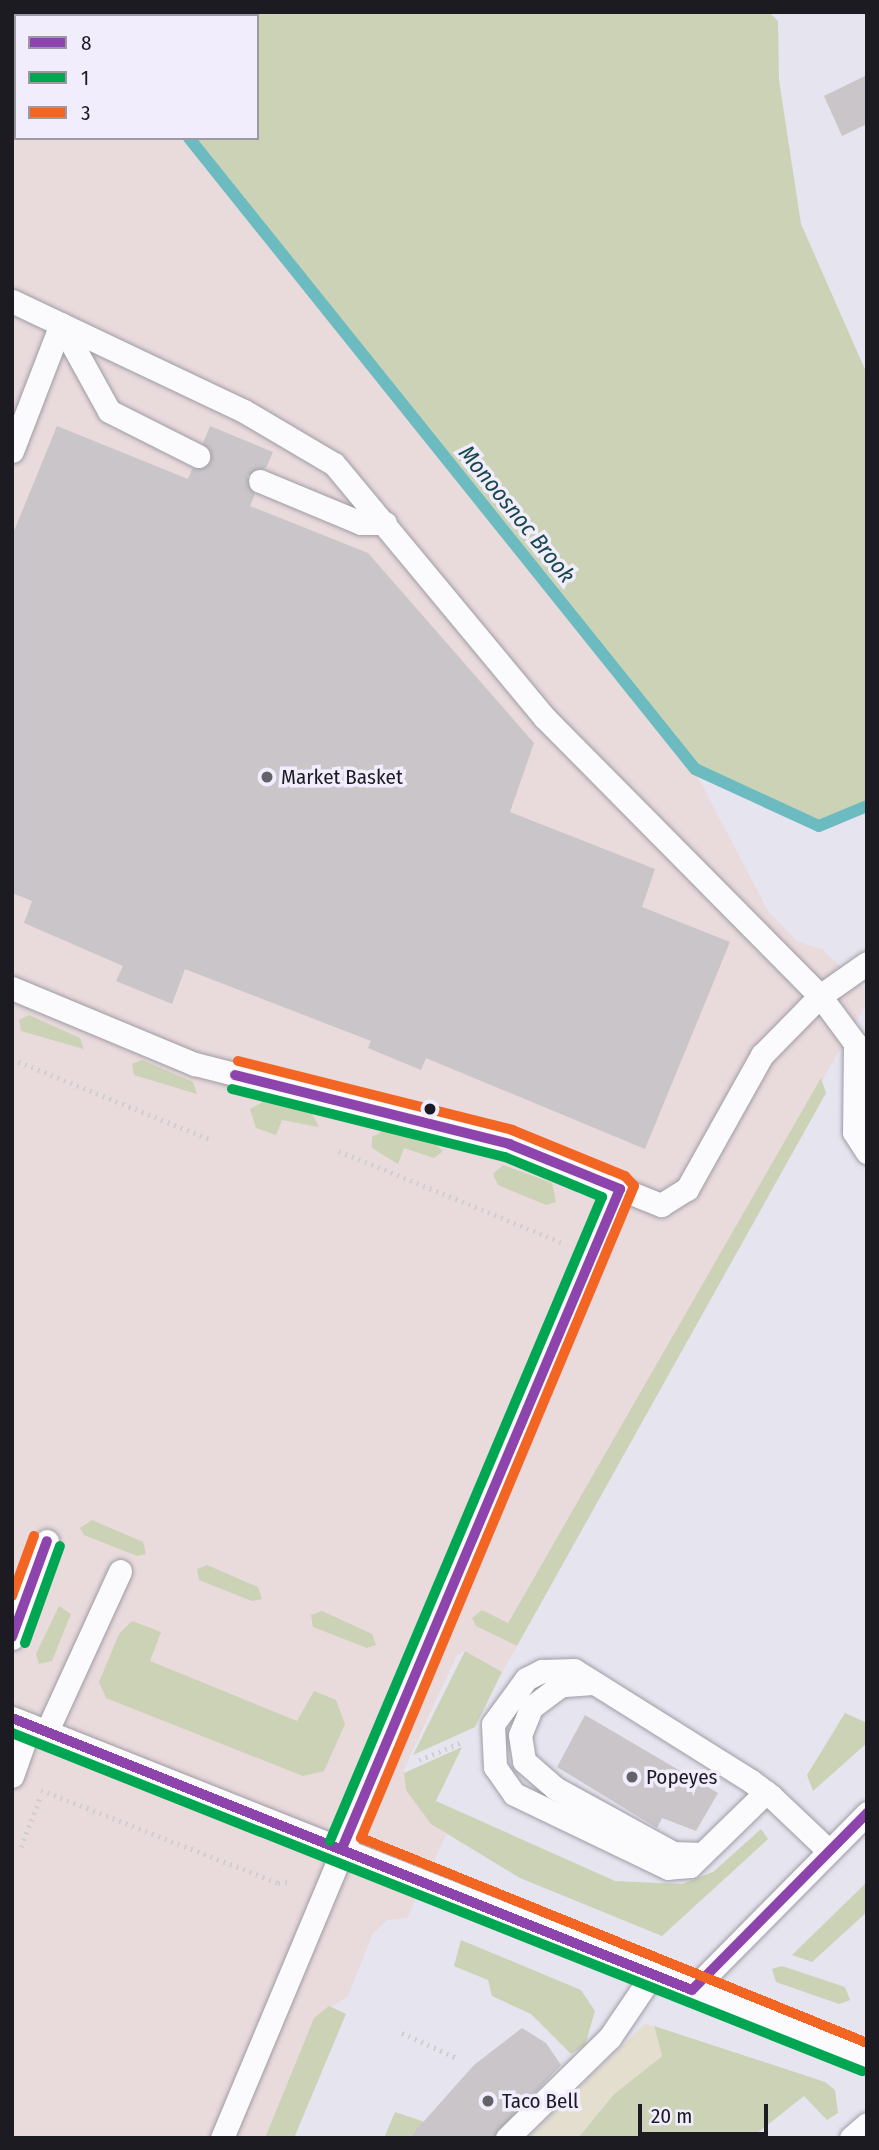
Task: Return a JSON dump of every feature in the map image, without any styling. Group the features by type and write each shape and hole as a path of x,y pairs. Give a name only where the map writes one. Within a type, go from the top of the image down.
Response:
{"lane":[{"path":"12,301 305,446 359,487 385,523 544,717 820,996 855,1043 854,1132 867,1153"},
{"path":"12,451 61,324"},
{"path":"61,324 109,411 198,456"},
{"path":"260,481 361,523 385,523"},
{"path":"12,988 195,1064 509,1144 661,1205 687,1189 762,1055 820,996 867,963"},
{"path":"222,2138 369,1779 620,1189"},
{"path":"12,1638 47,1541"},
{"path":"12,1776 29,1725 120,1571"},
{"path":"766,1792 690,1866 668,1868 533,1806 514,1794 495,1767 492,1730 526,1679 542,1671 575,1670 766,1792 829,1851"},
{"path":"609,1690 573,1681 540,1698 520,1735 524,1761 555,1788 673,1853 707,1852"},
{"path":"29,1725 343,1846 652,1975 867,2058"},
{"path":"692,1990 867,1813"},
{"path":"507,2138 610,2037 652,1975"},
{"path":"851,2138 867,2124"}],"path":[{"path":"12,1059 209,1139"},
{"path":"339,1151 592,1255"},
{"path":"369,1779 492,1730"},
{"path":"36,1788 278,1883 292,1882"},
{"path":"21,1847 42,1790"},
{"path":"402,2033 460,2059"}],"shaded area":[{"path":"12,73 14,140 191,140 691,764 768,911 798,942 822,949 867,991 867,1003 507,1624 482,1610 472,1618 517,1646 502,1672 465,1651 457,1655 404,1769 406,1790 446,1835 407,1918 387,1920 373,1933 348,1996 314,2018 265,2138 12,2138"}],"green space":[{"path":"12,12 769,12 778,21 779,80 801,224 867,374 867,805 819,826 695,769 191,140 259,140 259,14 14,14 12,73"},
{"path":"29,1015 80,1038 84,1049 21,1031 19,1020"},
{"path":"142,1060 193,1082 197,1094 134,1075 132,1064"},
{"path":"821,1078 826,1093 517,1646 476,1626 472,1618 482,1610 508,1623"},
{"path":"265,1101 312,1114 319,1127 282,1120 276,1135 256,1128 250,1109"},
{"path":"387,1129 434,1143 443,1151 434,1158 404,1148 398,1164 372,1148 372,1137"},
{"path":"503,1165 552,1183 556,1202 546,1205 498,1185 493,1174"},
{"path":"92,1520 143,1542 146,1554 137,1556 84,1535 80,1528"},
{"path":"207,1565 258,1587 262,1599 252,1601 199,1580 197,1569"},
{"path":"59,1606 71,1614 52,1661 39,1664 36,1654"},
{"path":"322,1611 372,1634 376,1645 367,1648 313,1627 311,1615"},
{"path":"132,1621 161,1632 150,1661 297,1721 314,1691 336,1700 345,1724 324,1771 303,1776 106,1698 99,1682 119,1634"},
{"path":"465,1651 502,1672 475,1727 413,1755"},
{"path":"845,1713 867,1723 867,1743 813,1791 807,1775"},
{"path":"462,1747 436,1801 615,1881 682,1884 713,1872 761,1829 768,1839 662,1936 520,1878 431,1824 406,1790 404,1773"},
{"path":"867,1882 867,1912 812,1962 792,1955"},
{"path":"461,1940 581,1990 595,2011 585,2045 571,2054 531,2014 492,1996 488,1980 454,1966"},
{"path":"782,1966 845,1987 850,2000 839,2004 776,1982 772,1969"},
{"path":"329,2006 346,2014 294,2138 265,2138 314,2018"},
{"path":"654,2026 825,2082 835,2090 838,2113 827,2120 804,2096 751,2138 578,2138 613,2095 662,2056"},
{"path":"395,2112 425,2122 408,2138 384,2138"}],"sand":[{"path":"645,2024 654,2026 662,2056 613,2095 578,2138 527,2138"}],"building":[{"path":"867,75 867,124 842,136 824,96"},
{"name":"Market Basket","path":"57,426 188,479 192,469 211,462 203,443 210,426 273,452 266,468 247,476 255,494 250,506 368,553 534,743 510,812 655,869 642,907 730,942 645,1149 426,1058 421,1070 368,1048 371,1041 185,969 172,1004 116,981 123,966 24,923 32,901 12,893 12,536"},
{"name":"Popeyes","path":"585,1715 718,1793 696,1831 662,1818 657,1828 557,1767"},
{"name":"Taco Bell","path":"522,2028 546,2043 561,2065 493,2138 409,2138 474,2065"}],"waterway":[{"name":"Monoosnoc Brook","path":"191,140 695,769 819,826 867,806"}],"transit line":[{"name":"3","path":"238,1061 512,1130 625,1176 634,1186 361,1838 867,2043"},
{"name":"8","path":"235,1075 509,1144 620,1189 343,1846"},
{"name":"1","path":"232,1089 505,1157 602,1197 330,1841"},
{"name":"3","path":"12,1596 34,1536"},
{"name":"8","path":"12,1637 47,1541"},
{"name":"1","path":"25,1643 60,1546"},
{"name":"8","path":"12,1718 692,1990 867,1813"},
{"name":"1","path":"12,1733 862,2071"}],"place":[{"name":"Market Basket","path":"267,777"},
{"name":"Popeyes","path":"632,1777"},
{"name":"Taco Bell","path":"488,2101"}]}
